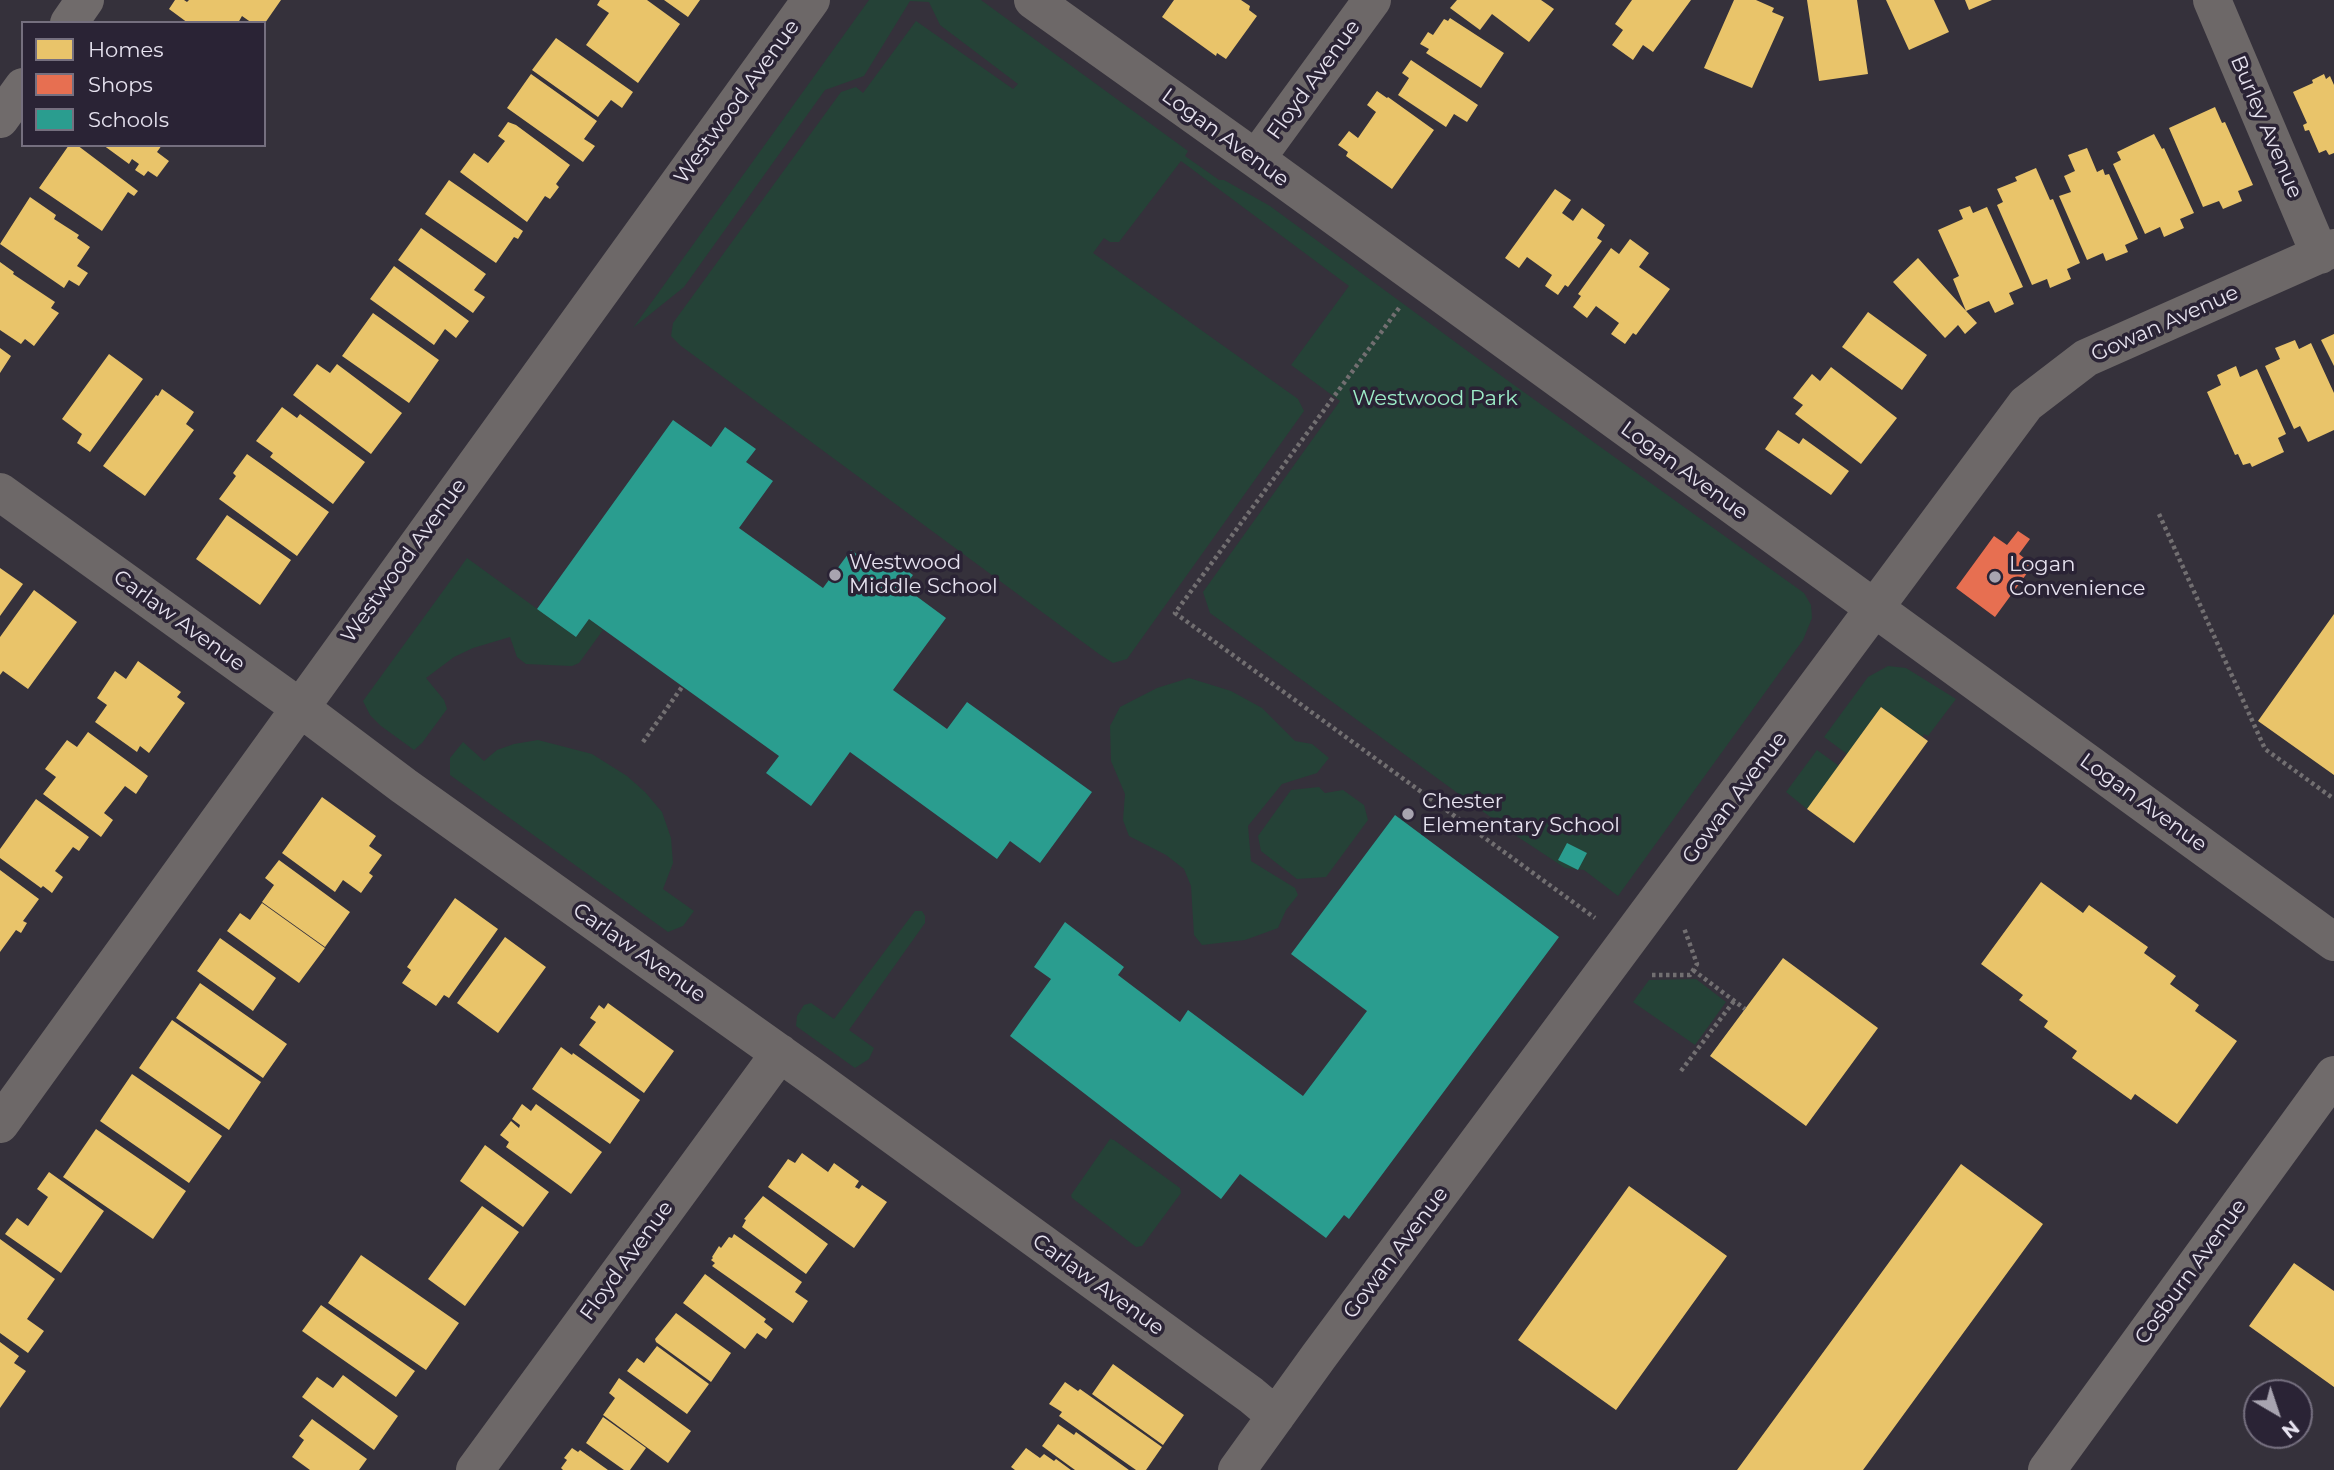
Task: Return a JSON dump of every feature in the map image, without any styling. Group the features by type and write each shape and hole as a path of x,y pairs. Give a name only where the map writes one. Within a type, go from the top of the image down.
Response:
{"street":[{"path":"70,21 85,0"},
{"name":"Westwood Avenue","path":"0,1124 810,0"},
{"name":"Logan Avenue","path":"1033,0 2334,942"},
{"name":"Floyd Avenue","path":"1256,159 1371,0"},
{"name":"Burley Avenue","path":"2212,0 2327,251"},
{"path":"0,119 21,90"},
{"name":"Gowan Avenue","path":"1237,1470 2026,404 2086,359 2327,251"},
{"name":"Carlaw Avenue","path":"0,492 780,1053 1251,1395 1276,1416"},
{"name":"Floyd Avenue","path":"475,1470 780,1053"},
{"name":"Cosburn Avenue","path":"2047,1470 2334,1075"}],"path":[{"path":"1406,299 1175,613 1604,925"},
{"path":"2160,514 2265,749 2334,799"},
{"path":"643,742 682,687"},
{"path":"1647,975 1690,975 1697,964 1683,924"},
{"path":"1693,970 1745,1009"},
{"path":"1681,1071 1734,1001"}],"green space":[{"name":"Westwood Park","path":"869,0 981,0 1188,151 1185,156 1219,180 1224,180 1270,206 1804,593 1811,605 1812,618 1803,640 1618,896 1584,870 1565,868 1518,837 1210,613 1203,592 1340,401 1291,365 1349,286 1181,161 1119,242 1110,242 1104,238 1093,253 1298,399 1304,411 1127,659 1113,663 1099,654 671,336 673,323 841,92 856,87 863,93 916,21 1013,89 1018,84 940,25 929,2 910,1 864,76 825,90 684,287 633,328"},
{"path":"467,558 576,637 589,619 603,630 579,663 572,666 526,664 517,657 510,637 454,657 426,678 444,700 447,709 414,750 381,726 370,715 363,701"},
{"path":"1888,666 1906,668 1956,699 1928,736 1924,734 1923,737 1881,707 1847,754 1824,737 1868,677"},
{"path":"1189,678 1231,691 1262,708 1295,741 1312,744 1329,758 1317,773 1282,784 1248,826 1251,861 1295,888 1298,895 1286,910 1278,928 1245,940 1202,945 1194,935 1191,886 1184,869 1166,855 1129,836 1123,820 1125,794 1111,761 1110,726 1120,707 1157,688"},
{"path":"538,740 592,754 627,776 662,812 671,838 673,863 663,889 694,911 683,926 668,932 450,775 450,758 463,742 484,761 497,750"},
{"path":"1817,750 1839,766 1807,809 1786,792"},
{"path":"1319,787 1325,793 1343,790 1364,805 1368,820 1326,877 1297,879 1261,851 1258,836 1291,790"},
{"path":"915,911 922,911 925,923 849,1030 874,1048 869,1059 855,1068 796,1026 797,1016 804,1005 811,1003 834,1019"},
{"path":"1696,979 1726,1002 1695,1045 1633,1002 1649,980"},
{"path":"1110,1139 1180,1188 1181,1193 1142,1246 1136,1247 1071,1195"}],"building: Homes":[{"path":"175,0 281,0 266,22 249,21 242,16 239,21 185,21 169,9"},
{"path":"600,0 647,0 680,24 638,83 586,45 609,13 597,5"},
{"path":"664,0 700,0 688,17"},
{"path":"1174,0 1241,0 1250,6 1249,10 1257,16 1226,59 1217,53 1216,56 1162,17"},
{"path":"1457,0 1541,0 1554,9 1529,42 1492,14 1480,30 1450,8"},
{"path":"1632,0 1691,0 1653,52 1643,45 1633,60 1612,45 1623,30 1615,24"},
{"path":"1734,0 1756,0 1774,8 1772,12 1784,17 1752,88 1704,68"},
{"path":"1807,0 1857,0 1868,74 1819,81"},
{"path":"1886,0 1934,0 1949,32 1909,50"},
{"path":"1965,0 1992,0 1969,10"},
{"path":"1450,18 1504,53 1481,88 1426,53 1429,49 1420,44 1428,32 1433,35 1444,19 1448,21"},
{"path":"556,38 633,92 622,108 611,100 598,117 532,70"},
{"path":"1411,60 1478,105 1467,122 1454,114 1446,127 1398,95 1409,78 1402,73"},
{"path":"531,74 597,121 584,139 595,146 583,162 507,108"},
{"path":"2324,74 2326,79 2330,76 2334,85 2334,153 2329,155 2326,150 2319,153 2309,130 2305,131 2303,125 2307,123 2293,92 2313,83 2312,80"},
{"path":"1377,91 1434,130 1392,189 1346,156 1348,152 1338,145 1349,131 1358,138 1376,112 1367,105"},
{"path":"2215,107 2222,123 2225,122 2253,185 2238,191 2242,201 2223,209 2219,201 2203,207 2169,128"},
{"path":"508,122 570,165 556,184 559,187 550,199 545,196 527,222 460,172 474,153 488,163 505,141 498,136"},
{"path":"2154,134 2162,149 2164,148 2194,213 2180,219 2184,228 2164,237 2160,227 2145,234 2113,164 2121,160 2117,152"},
{"path":"68,147 80,147 138,191 134,196 128,192 102,231 39,188"},
{"path":"106,147 161,147 157,152 169,161 157,177 148,171 144,176 135,170 139,164 132,159 129,164"},
{"path":"2087,148 2097,172 2103,169 2105,175 2109,174 2138,239 2125,245 2128,252 2106,261 2103,253 2087,260 2059,196 2071,192 2064,176 2075,171 2068,155"},
{"path":"2036,168 2050,200 2053,199 2080,263 2067,269 2071,279 2050,288 2047,279 2032,285 1997,205 2003,202 1997,189 2017,181 2015,177"},
{"path":"449,180 523,231 518,239 514,237 496,263 425,214"},
{"path":"1555,189 1571,200 1562,213 1573,221 1582,208 1605,225 1597,238 1602,241 1568,287 1565,285 1558,295 1545,286 1552,275 1527,257 1519,268 1505,258"},
{"path":"30,197 56,215 54,219 79,235 77,238 90,247 77,266 88,273 79,286 69,280 64,288 0,244"},
{"path":"1970,206 1973,213 1987,207 2023,287 2009,293 2014,304 1995,313 1989,301 1966,311 1953,279 1959,276 1938,230 1963,219 1959,210"},
{"path":"421,228 486,274 474,290 485,297 473,313 398,260"},
{"path":"1630,239 1649,253 1639,267 1670,289 1636,335 1633,333 1625,344 1611,334 1619,323 1596,306 1587,318 1573,307 1581,296 1578,294 1611,248 1619,254"},
{"path":"1918,258 1977,323 1965,334 1958,325 1945,338 1893,282"},
{"path":"0,262 55,302 51,308 59,313 34,346 25,339 21,344 0,330"},
{"path":"394,266 469,321 456,338 445,329 434,345 370,299"},
{"path":"1868,312 1927,355 1902,390 1842,347"},
{"path":"373,313 439,360 409,403 342,356"},
{"path":"2334,334 2334,366 2321,340"},
{"path":"2295,340 2299,349 2311,343 2334,393 2334,430 2308,442 2300,426 2294,429 2265,366 2280,359 2275,348"},
{"path":"0,348 11,356 0,373"},
{"path":"109,354 143,379 90,452 77,443 82,434 62,419"},
{"path":"317,364 330,373 337,364 402,413 371,454 293,395"},
{"path":"2236,366 2240,377 2257,369 2286,434 2278,438 2284,452 2252,467 2250,463 2243,465 2238,454 2235,455 2207,392 2221,385 2217,375"},
{"path":"1831,367 1897,418 1861,464 1795,414 1803,405 1793,398 1812,374 1820,381"},
{"path":"162,389 194,412 186,424 194,430 145,496 103,466"},
{"path":"282,407 297,418 300,414 365,462 333,504 270,457 273,453 256,441"},
{"path":"1778,430 1799,444 1803,438 1849,471 1831,495 1765,449"},
{"path":"247,454 329,512 297,556 219,499 236,476 233,473"},
{"path":"227,515 291,560 260,605 196,559"},
{"path":"0,568 23,584 0,616"},
{"path":"34,590 77,622 28,689 3,671 0,675 0,637"},
{"path":"2334,614 2334,775 2258,721"},
{"path":"138,661 181,692 177,697 185,703 149,753 140,746 137,752 95,722 107,705 97,698 115,671 126,679"},
{"path":"1881,707 1928,741 1854,843 1807,809"},
{"path":"88,732 148,776 136,794 125,786 104,813 113,820 101,837 43,794 56,777 45,769 67,740 77,747"},
{"path":"322,797 376,836 369,846 382,855 369,873 373,876 361,893 343,880 335,892 282,853"},
{"path":"36,799 89,837 79,851 73,847 55,871 63,877 52,893 0,858 0,849"},
{"path":"279,860 350,912 325,947 262,902 274,885 265,878"},
{"path":"0,870 39,899 23,921 27,923 21,933 16,930 0,952"},
{"path":"2041,882 2083,913 2089,905 2148,947 2144,953 2176,976 2170,984 2199,1005 2195,1011 2237,1041 2177,1124 2135,1094 2131,1100 2072,1058 2077,1051 2044,1027 2048,1021 2019,1000 2023,995 1981,964"},
{"path":"455,898 498,929 449,998 444,995 436,1006 402,983 411,970 407,967"},
{"path":"262,903 325,948 299,983 227,931 240,913 250,920"},
{"path":"505,937 546,967 498,1033 457,1003"},
{"path":"220,938 276,978 253,1011 197,971"},
{"path":"1783,958 1878,1028 1806,1126 1710,1056"},
{"path":"200,983 287,1044 263,1078 176,1018"},
{"path":"608,1003 674,1051 644,1093 579,1045 596,1022 590,1018 599,1005 604,1009"},
{"path":"172,1020 261,1082 229,1130 139,1068"},
{"path":"561,1047 640,1100 610,1144 532,1089"},
{"path":"132,1074 222,1136 189,1183 100,1121"},
{"path":"522,1104 531,1111 536,1104 602,1152 571,1194 506,1147 509,1142 500,1135 511,1121 519,1128 520,1125 512,1119"},
{"path":"96,1129 186,1191 153,1239 63,1177"},
{"path":"485,1145 549,1192 523,1227 460,1181"},
{"path":"802,1153 828,1172 834,1163 859,1181 855,1187 859,1189 862,1185 887,1202 854,1248 768,1187 788,1159 795,1163"},
{"path":"1961,1164 2043,1224 1863,1470 1737,1470"},
{"path":"49,1172 104,1211 61,1273 5,1234 17,1218 28,1226 48,1197 37,1189"},
{"path":"1629,1186 1727,1256 1616,1410 1518,1340"},
{"path":"763,1196 828,1244 806,1274 742,1227 746,1220 744,1219"},
{"path":"482,1206 519,1232 465,1306 428,1279"},
{"path":"734,1234 802,1282 795,1292 808,1301 793,1323 712,1266 715,1263 711,1260 712,1257 719,1246 721,1248"},
{"path":"0,1239 55,1279 27,1319 44,1331 28,1353 0,1333"},
{"path":"361,1255 459,1323 426,1370 328,1303"},
{"path":"2294,1263 2334,1291 2334,1387 2249,1326"},
{"path":"705,1274 766,1319 764,1322 773,1329 766,1339 757,1333 745,1349 683,1303"},
{"path":"321,1305 415,1371 396,1397 302,1331"},
{"path":"676,1313 731,1353 711,1382 656,1342 655,1339"},
{"path":"0,1342 19,1356 14,1363 26,1371 0,1408"},
{"path":"657,1346 709,1384 687,1414 627,1371 637,1358 644,1363"},
{"path":"1113,1364 1184,1415 1163,1445 1092,1394"},
{"path":"343,1375 398,1416 374,1450 302,1397 317,1377 333,1388"},
{"path":"619,1378 691,1431 668,1463 603,1415 615,1398 609,1393"},
{"path":"1065,1382 1078,1391 1080,1389 1162,1447 1146,1470 1136,1470 1059,1416 1062,1412 1049,1404"},
{"path":"603,1417 646,1448 630,1470 624,1470 586,1443"},
{"path":"312,1419 367,1459 359,1470 310,1470 292,1457 304,1440 299,1436"},
{"path":"1058,1424 1074,1435 1076,1432 1129,1470 1075,1470 1042,1446"},
{"path":"572,1448 578,1452 580,1450 608,1470 563,1470 561,1468 567,1460 564,1458"},
{"path":"1026,1448 1040,1458 1044,1454 1054,1461 1056,1459 1071,1470 1015,1470 1011,1467"}],"building: Shops":[{"name":"Logan Convenience","path":"2018,531 2030,539 2019,554 2033,565 1995,617 1956,588 1994,536 2007,545"}],"building: Schools":[{"path":"673,420 711,447 725,427 756,449 746,462 773,481 739,528 823,588 851,550 877,569 887,556 913,575 904,587 946,618 893,690 947,729 967,702 1092,792 1040,863 1010,841 997,859 850,752 811,806 766,773 779,756 589,619 576,637 537,609"},
{"path":"1395,815 1559,937 1349,1219 1344,1215 1326,1238 1240,1174 1221,1199 1010,1036 1051,979 1034,967 1065,922 1124,967 1118,975 1180,1022 1188,1010 1303,1096 1367,1011 1291,954"},
{"path":"1567,843 1587,853 1578,870 1558,860"}],"place":[{"name":"Westwood Middle School","path":"835,575"},
{"name":"Logan Convenience","path":"1995,577"},
{"name":"Chester Elementary School","path":"1408,814"}]}
